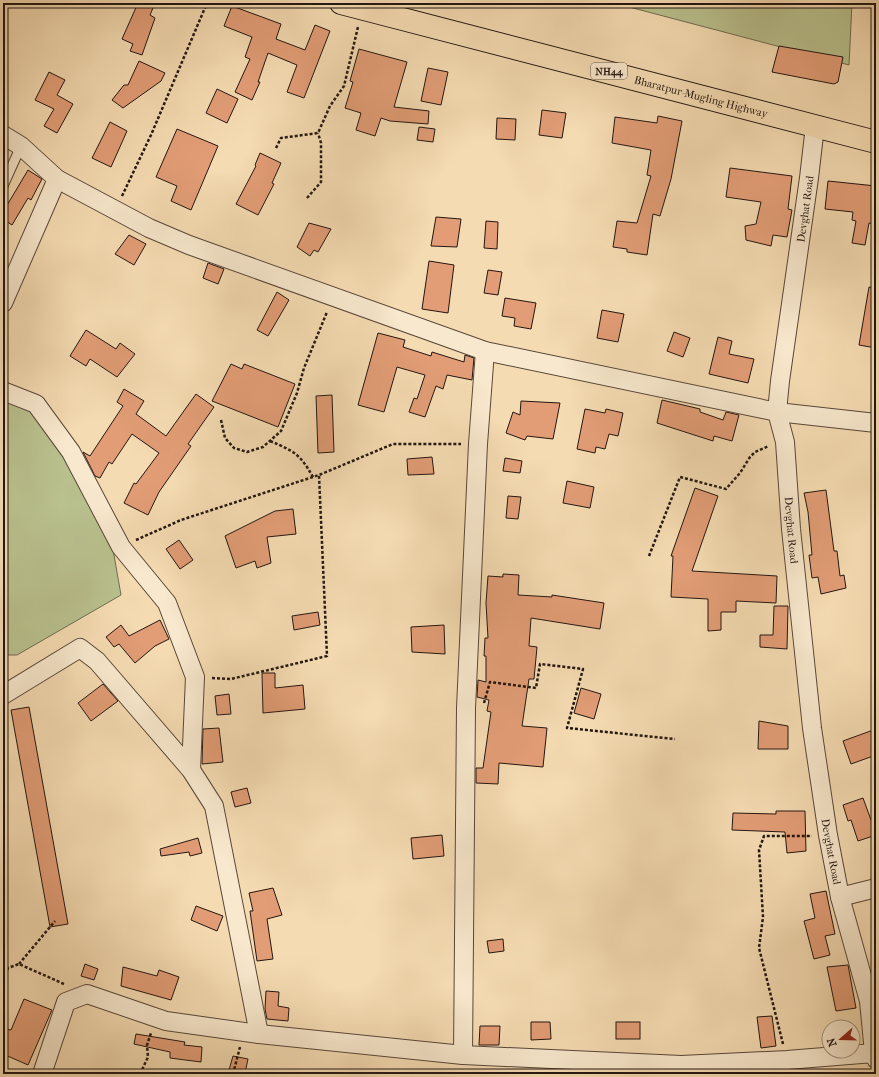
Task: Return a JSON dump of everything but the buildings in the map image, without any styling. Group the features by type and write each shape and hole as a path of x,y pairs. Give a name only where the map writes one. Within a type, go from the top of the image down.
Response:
{"highway":[{"name":"Bharatpur-Mugling Highway","path":"341,3 876,142"}],"street":[{"name":"Devghat Road","path":"815,126 810,178 780,381 777,412 785,442 791,529 812,728 828,835 840,897 876,888"},
{"path":"3,135 21,146 57,178 114,211 149,228 189,245 485,351 777,412 876,423"},
{"path":"3,303 57,178"},
{"path":"463,1055 466,708 478,444 485,351"},
{"path":"3,390 36,404 72,452 121,547 167,602 195,677 191,770"},
{"path":"3,695 80,648 97,660 191,770 214,806 253,1033"},
{"path":"42,1074 66,1002 87,994 166,1021 253,1033 463,1055 683,1070 787,1060 875,1056 869,1001 840,897"}],"lane":[{"path":"3,186 21,146"}],"path":[{"path":"114,211 151,135 207,3"},
{"path":"307,198 321,182 321,143 318,133 330,106 344,86 363,9"},
{"path":"276,148 281,138 318,133"},
{"path":"221,420 225,438 234,448 247,452 263,447 281,431 297,393 304,368 329,308"},
{"path":"270,441 292,450 304,461 313,477"},
{"path":"648,556 680,476 726,489 755,452 769,445 785,442"},
{"path":"121,547 180,520 319,475 393,444 478,444"},
{"path":"195,677 231,679 327,656 319,475"},
{"path":"466,708 484,704 490,682 536,688 540,664 583,669 567,728 675,739"},
{"path":"787,1060 760,948 763,917 759,850 764,836 828,835"},
{"path":"3,979 8,968 19,964 55,921"},
{"path":"19,964 87,994"},
{"path":"140,1074 148,1057 147,1045 151,1034 156,1027 157,1018"},
{"path":"233,1074 237,1052 253,1033"}],"green space":[{"path":"614,3 852,3 849,65"},
{"path":"3,387 32,411 106,510 121,595 17,655 3,655"}]}
